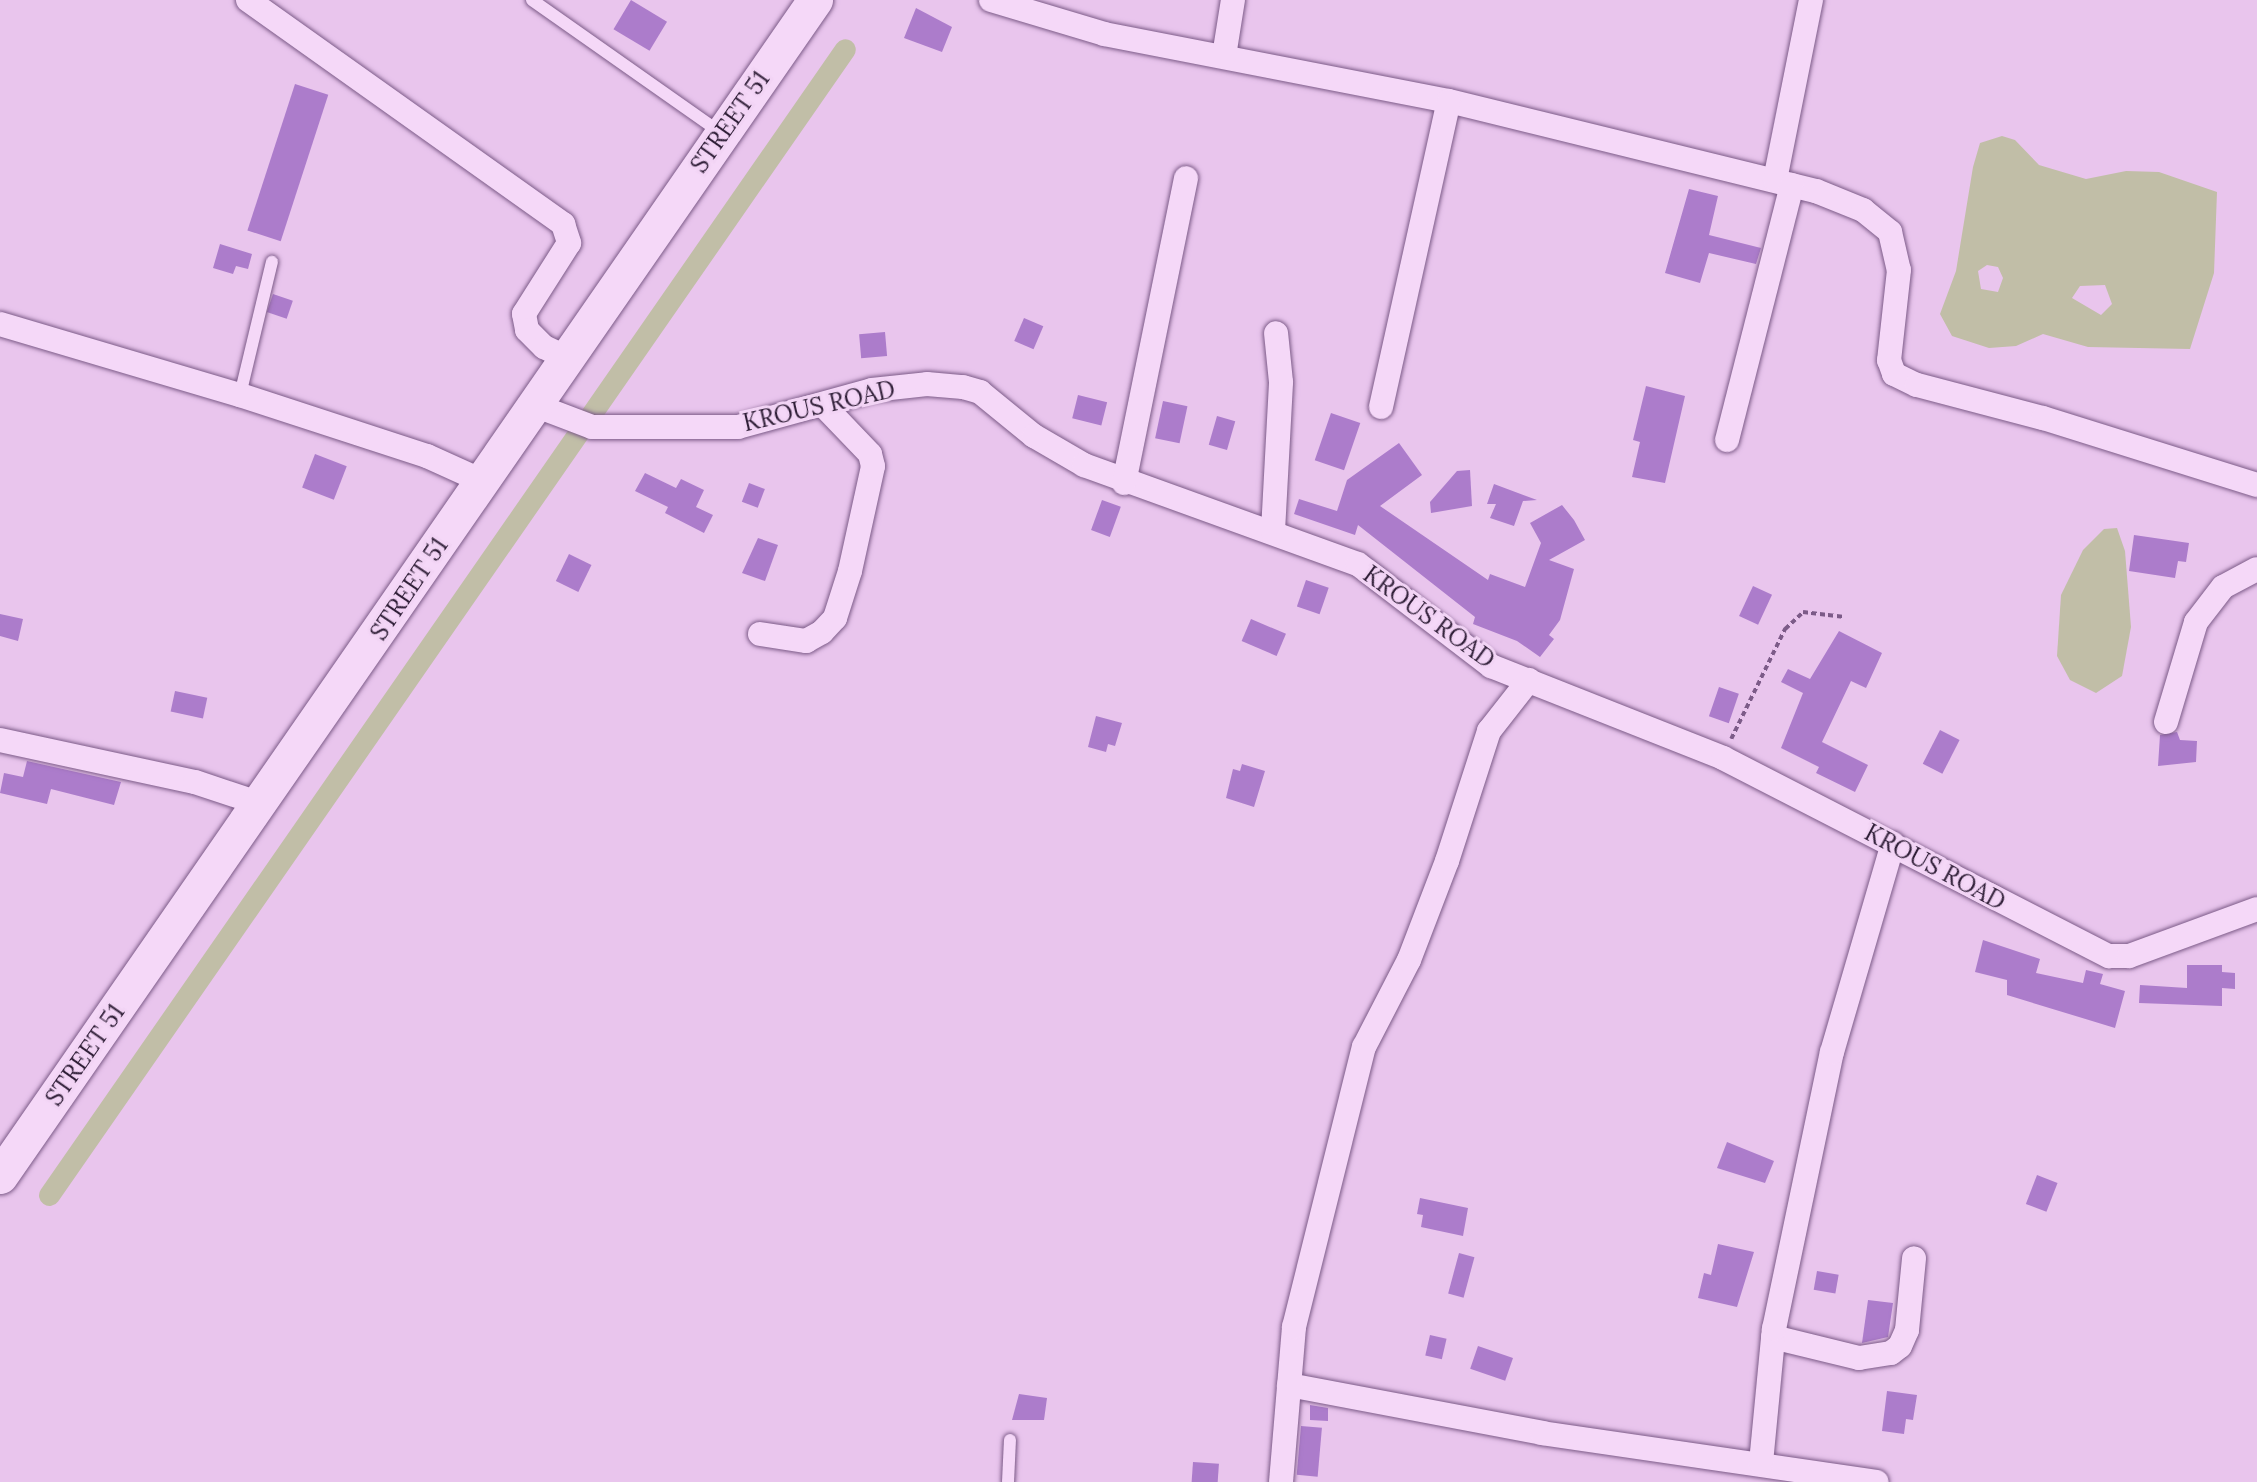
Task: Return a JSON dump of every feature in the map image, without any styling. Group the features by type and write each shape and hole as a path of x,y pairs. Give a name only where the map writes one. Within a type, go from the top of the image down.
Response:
{"main road":[{"name":"STREET 51","path":"0,1176 261,804 482,481 545,411 570,359 814,0"}],"street":[{"path":"248,0 563,224 569,243 524,314 527,330 535,339 570,359"},
{"path":"991,0 1104,34 1449,101 1784,183 1863,210 1890,232 1899,270 1889,360 1894,374 1917,385 2043,418 2257,485"},
{"path":"1224,56 1233,0"},
{"path":"1727,440 1784,183 1811,0"},
{"path":"1381,408 1449,101"},
{"path":"1124,483 1186,178"},
{"path":"0,324 240,395 427,456 482,481"},
{"path":"1273,531 1281,382 1276,333"},
{"name":"KROUS ROAD","path":"545,411 592,427 738,427 903,386 964,387 996,403 1058,451 1124,483 1273,531 1358,564 1476,657 1723,758 2109,956 2129,956 2257,909"},
{"path":"760,634 806,642 822,632 835,618 850,571 873,466 870,454 823,405"},
{"path":"2166,722 2196,622 2223,587 2257,569"},
{"path":"1281,1482 1294,1327 1364,1048 1409,960 1447,861 1489,731 1529,680"},
{"path":"0,740 195,782 261,804"},
{"path":"1761,1463 1773,1338 1832,1052 1893,844"},
{"path":"1773,1338 1859,1358 1891,1353 1900,1346 1907,1330 1914,1258"},
{"path":"1289,1385 1542,1433 1761,1463 1876,1482"}],"lane":[{"path":"532,0 722,133"},
{"path":"240,395 272,262"},
{"path":"1009,1482 1010,1440"}],"path":[{"path":"1723,758 1785,629 1803,612 1845,617"}],"shaded area":[{"path":"2002,136 2015,140 2039,165 2086,179 2126,171 2159,172 2217,192 2214,273 2190,349 2088,347 2043,334 2016,346 1989,348 1952,336 1940,314 1956,271 1973,167 1980,143","holes":["1987,265 1998,267 2003,278 1998,292 1981,289 1978,271","2105,285 2112,304 2101,315 2072,298 2080,286"]},
{"path":"2117,528 2125,551 2131,627 2122,676 2096,693 2070,680 2057,656 2061,595 2083,550 2104,529"}],"building":[{"path":"631,0 667,22 649,51 613,29"},
{"path":"916,8 952,27 942,52 904,38"},
{"path":"295,84 328,95 281,241 247,230"},
{"path":"1689,189 1718,196 1709,235 1761,248 1756,264 1709,253 1700,283 1665,273"},
{"path":"220,244 252,254 248,269 236,266 233,274 213,268"},
{"path":"273,294 293,301 287,319 267,312"},
{"path":"1024,318 1043,326 1034,349 1014,341"},
{"path":"885,332 887,356 861,358 859,334"},
{"path":"1646,386 1685,396 1665,483 1632,477 1640,442 1633,440"},
{"path":"1078,395 1107,402 1101,426 1072,418"},
{"path":"1163,401 1187,406 1180,443 1155,438"},
{"path":"1331,413 1360,423 1344,470 1315,460"},
{"path":"1217,416 1235,421 1227,450 1209,445"},
{"path":"1399,443 1422,475 1380,506 1488,580 1490,574 1525,587 1541,543 1530,523 1562,505 1574,520 1585,540 1549,560 1574,569 1560,620 1549,635 1554,639 1540,657 1517,641 1473,624 1475,617 1358,525 1355,535 1294,514 1299,499 1337,511 1347,480"},
{"path":"315,454 347,466 334,500 302,488"},
{"path":"1470,470 1472,506 1431,513 1430,502 1457,471"},
{"path":"645,473 676,488 681,479 704,490 696,507 713,515 704,533 665,513 668,507 635,491"},
{"path":"749,483 765,489 758,508 742,502"},
{"path":"1494,484 1537,500 1523,501 1514,526 1490,518 1496,504 1487,504"},
{"path":"1102,500 1121,507 1110,537 1091,530"},
{"path":"2134,535 2189,543 2186,562 2178,561 2175,578 2129,571"},
{"path":"758,538 778,545 765,581 742,573"},
{"path":"569,554 591,565 578,592 556,581"},
{"path":"1306,580 1329,588 1320,614 1297,606"},
{"path":"1753,586 1772,595 1758,625 1739,616"},
{"path":"0,614 23,619 18,641 0,636"},
{"path":"1251,619 1286,634 1277,656 1242,641"},
{"path":"1839,631 1882,653 1866,688 1851,681 1822,742 1868,765 1855,792 1816,773 1819,767 1781,748 1803,693 1781,682 1788,669 1810,679"},
{"path":"1719,687 1739,694 1729,723 1709,716"},
{"path":"175,691 207,698 203,718 171,712"},
{"path":"1096,716 1122,723 1115,746 1108,744 1106,752 1088,747"},
{"path":"1940,730 1960,740 1942,774 1923,764"},
{"path":"2177,732 2180,740 2197,741 2196,762 2158,766 2160,735"},
{"path":"27,761 121,782 114,805 51,789 47,804 0,793 4,773 23,777"},
{"path":"1242,764 1265,771 1254,807 1226,798 1233,769 1240,771"},
{"path":"1983,940 2040,959 2036,973 2083,983 2086,970 2103,974 2100,984 2125,991 2115,1028 2007,995 2007,980 1975,972"},
{"path":"2187,965 2222,965 2222,972 2235,973 2235,989 2222,988 2222,1006 2139,1003 2140,985 2187,988"},
{"path":"1727,1142 1774,1161 1765,1183 1717,1168"},
{"path":"2037,1175 2058,1183 2046,1212 2026,1204"},
{"path":"1420,1198 1468,1208 1463,1236 1421,1227 1423,1215 1417,1214"},
{"path":"1718,1244 1754,1252 1737,1307 1698,1298 1704,1273 1711,1275"},
{"path":"1459,1253 1474,1257 1464,1298 1448,1294"},
{"path":"1817,1271 1839,1275 1835,1294 1814,1290"},
{"path":"1868,1300 1893,1303 1888,1337 1862,1343"},
{"path":"1430,1335 1447,1339 1442,1359 1425,1355"},
{"path":"1478,1346 1513,1358 1505,1381 1470,1369"},
{"path":"1887,1391 1917,1395 1913,1420 1906,1419 1904,1434 1882,1431"},
{"path":"1019,1394 1047,1398 1044,1420 1012,1420"},
{"path":"1310,1405 1328,1408 1328,1421 1310,1420"},
{"path":"1301,1426 1322,1428 1318,1477 1297,1475"},
{"path":"1193,1462 1219,1464 1218,1482 1192,1482"}],"waterway":[{"path":"49,1195 845,49"}]}
